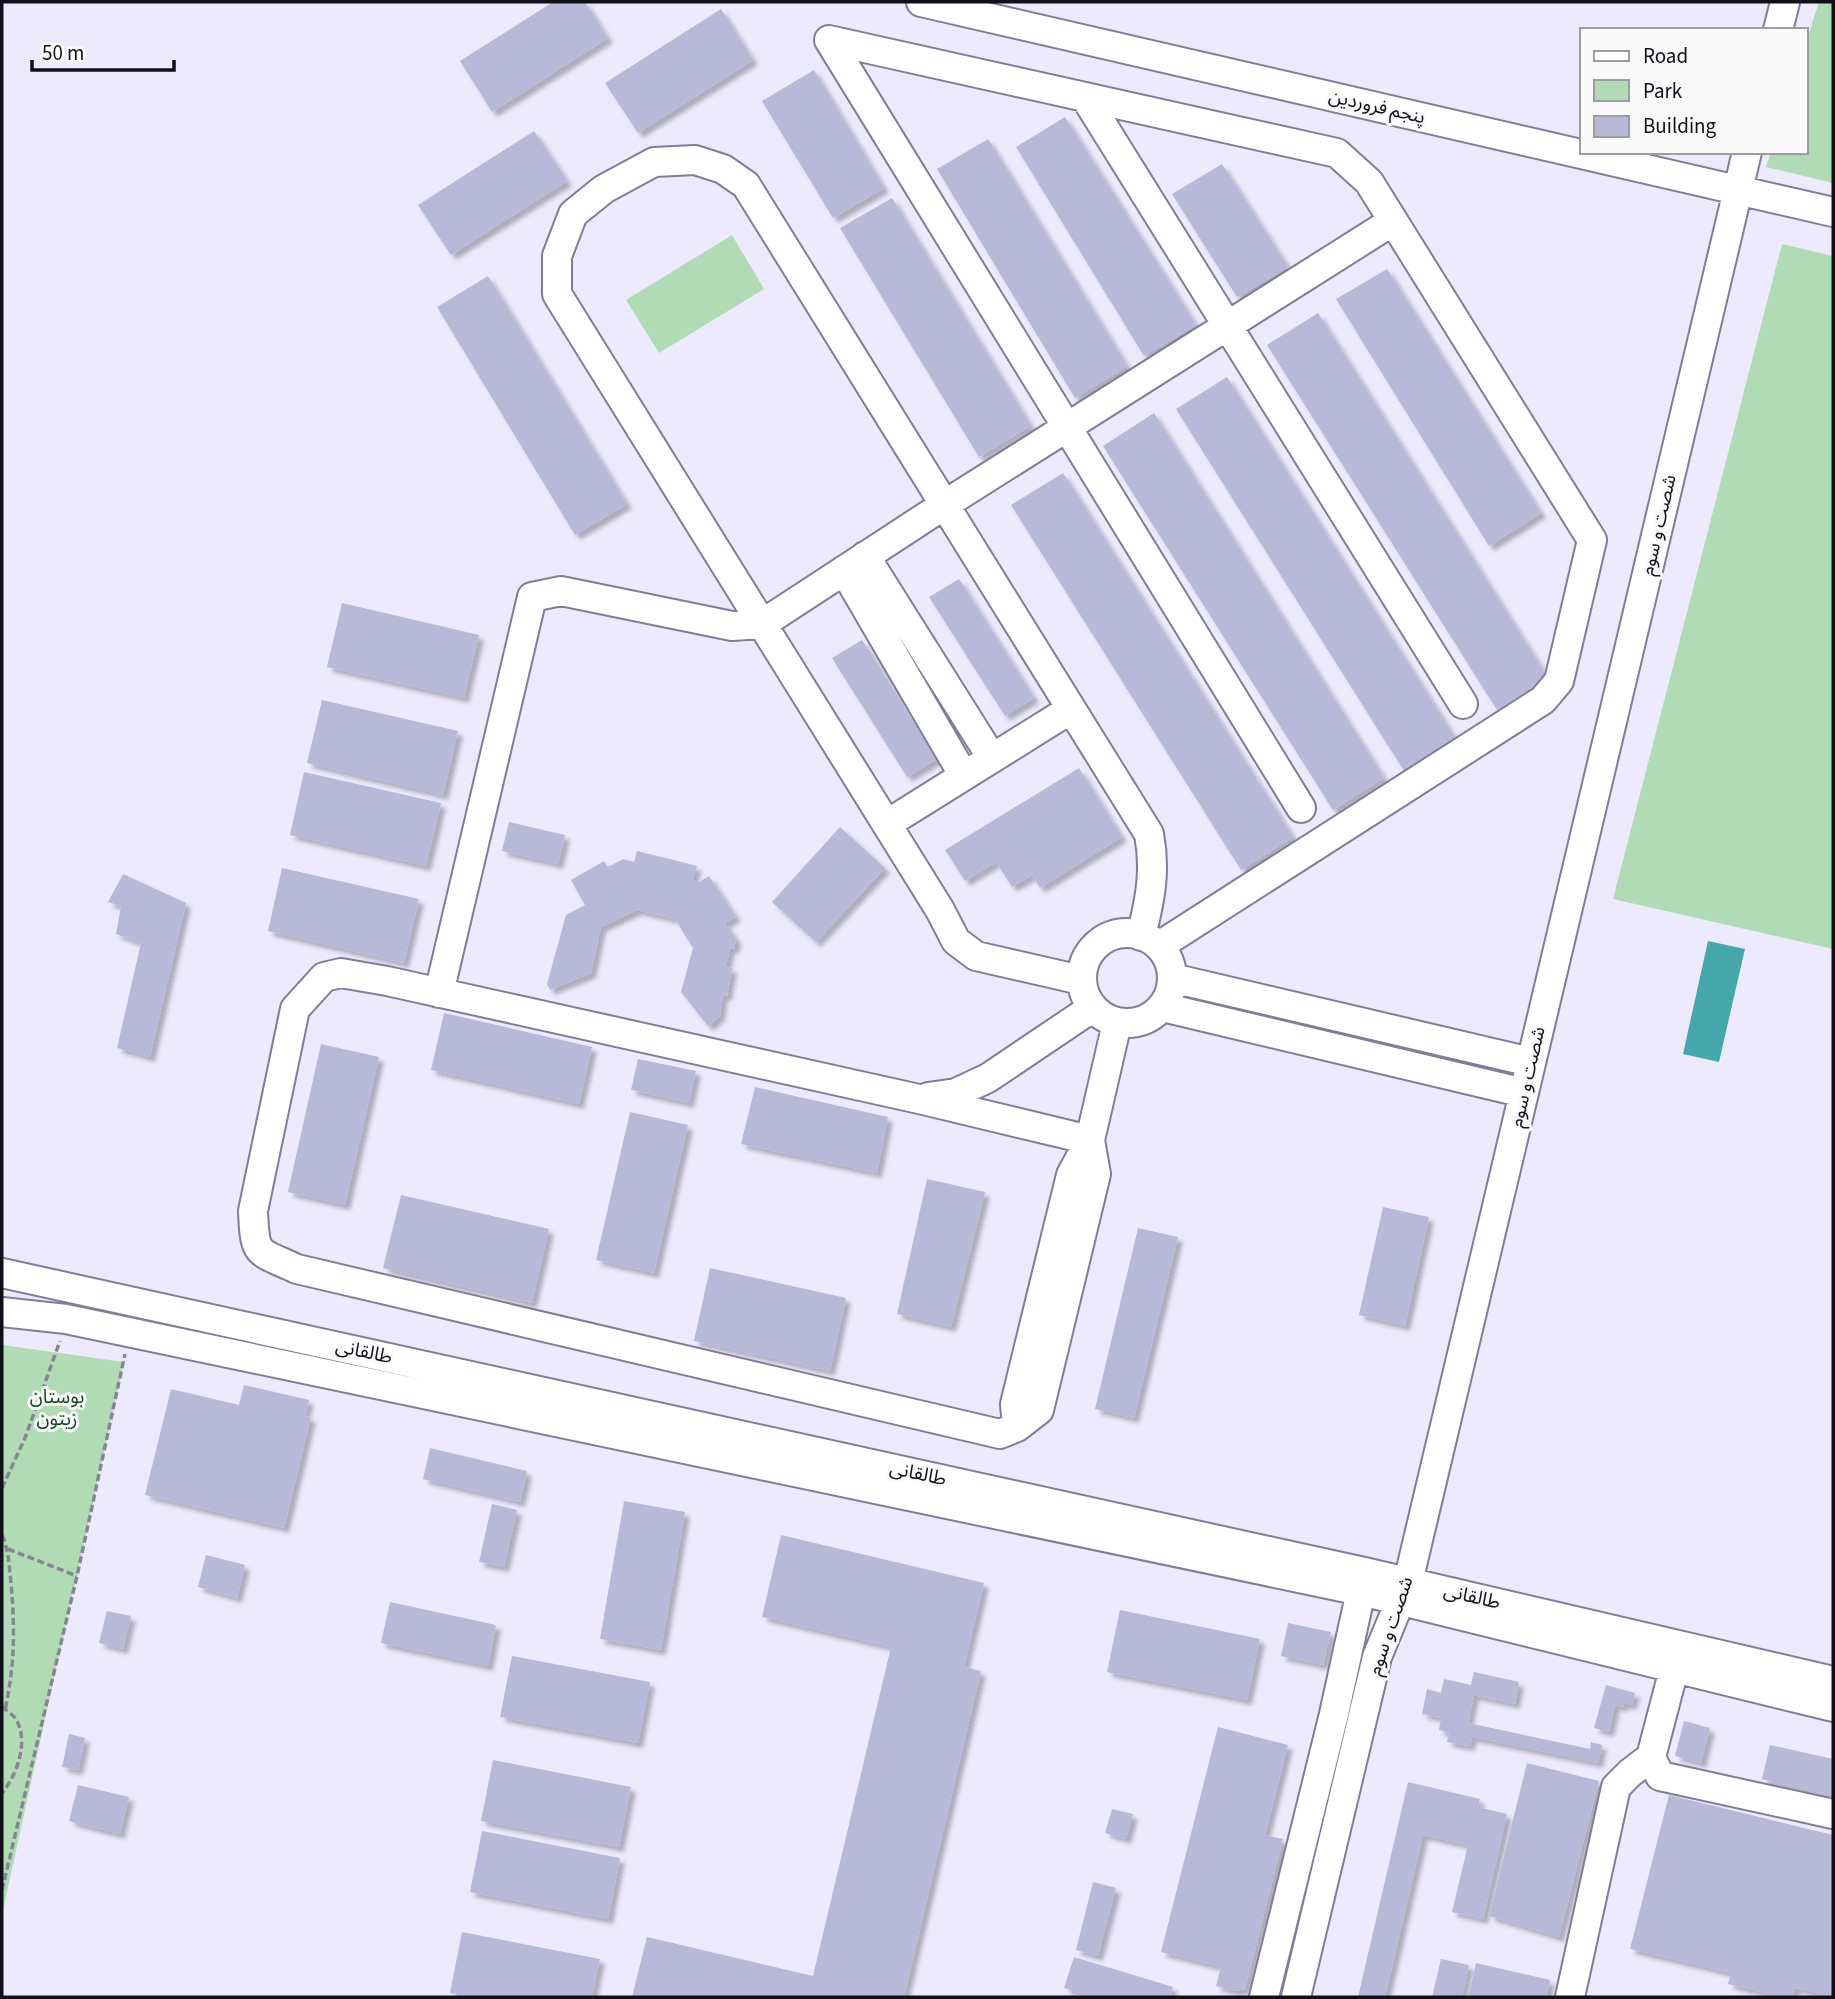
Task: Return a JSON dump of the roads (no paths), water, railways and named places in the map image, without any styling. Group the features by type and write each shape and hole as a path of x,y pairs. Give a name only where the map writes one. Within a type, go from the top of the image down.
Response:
{"street":[{"name":"پنجم فروردین","path":"921,2 1580,154"},
{"path":"1778,28 1785,2"},
{"path":"1150,941 1544,700 1559,681 1592,540 1369,182 1337,153 829,40 1301,808"},
{"path":"1085,97 1463,704"},
{"name":"پنجم فروردین","path":"1582,154 1833,212"},
{"name":"شصت و سوم","path":"1296,1997 1377,1657 1404,1591 1747,154"},
{"path":"1082,972 963,934 940,910 557,295 557,256 573,214 604,189 654,162 695,160 723,169 746,185 1149,834 1154,859 1150,941"},
{"path":"439,993 532,597 561,591 732,626 762,624 1066,427 1393,221"},
{"path":"855,563 992,758"},
{"path":"855,563 964,776"},
{"path":"887,824 1071,709"},
{"path":"1132,933 1150,941 1168,958 1172,978 1167,1000 1146,1020 1132,1024 1117,1023 1104,1017 1092,1008 1085,995 1082,972 1091,951 1102,940 1116,934 1132,933"},
{"path":"1090,1140 919,1099 341,973 324,977 296,1009 253,1211 254,1242 260,1252 296,1269 1000,1434 1017,1427 1015,1404 1071,1175 1090,1140 1117,1023"},
{"path":"1172,978 1531,1062"},
{"path":"1162,1007 1524,1093"},
{"path":"919,1099 956,1093 988,1078 1092,1008"},
{"name":"طالقانی","path":"2,1273 1404,1591 1833,1681"},
{"name":"طالقانی","path":"2,1312 63,1331 1361,1591 1404,1591 1674,1670 1833,1707"},
{"path":"1264,1997 1334,1714 1361,1591"},
{"path":"1570,1997 1616,1787 1651,1757 1674,1670"},
{"path":"1651,1757 1660,1776 1833,1814"}],"park label":[{"name":"بوستان زیتون","path":"57,1408"}]}
